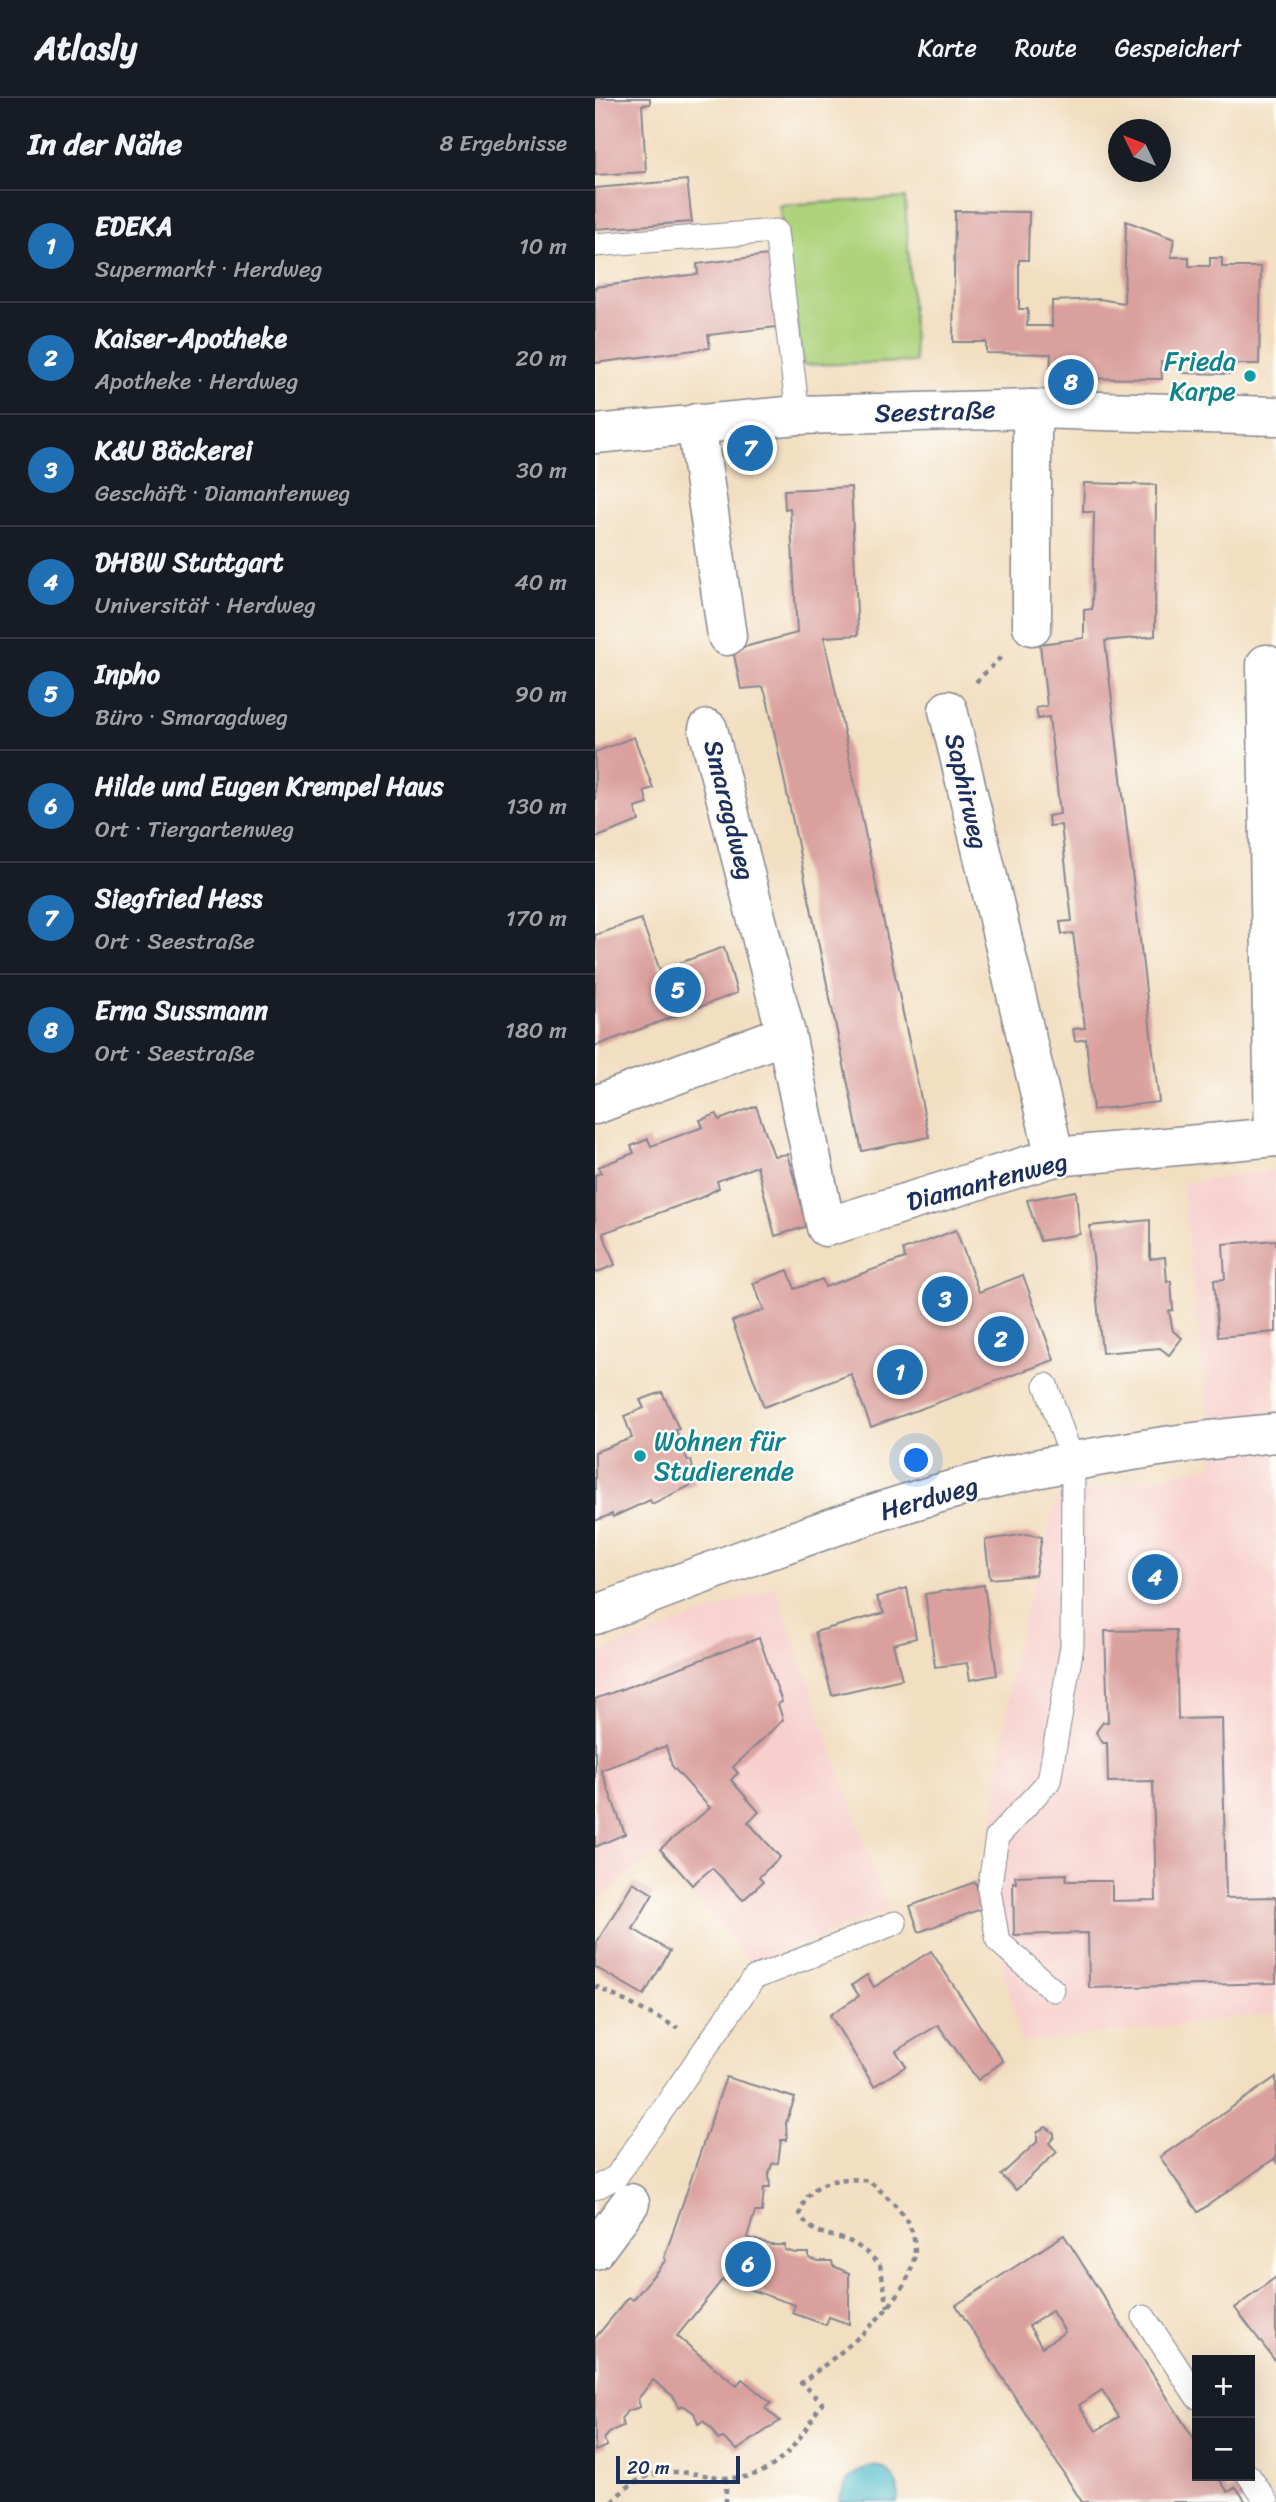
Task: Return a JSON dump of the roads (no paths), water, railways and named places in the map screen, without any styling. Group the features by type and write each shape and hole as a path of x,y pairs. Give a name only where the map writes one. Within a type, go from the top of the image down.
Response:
{"street":[{"name":"Seestraße","path":"595,434 798,415 1032,409 1276,415"},
{"path":"1032,409 1032,626"},
{"path":"696,423 727,636"},
{"path":"1266,664 1275,1137"},
{"name":"Saphirweg","path":"948,710 1055,1157"},
{"name":"Smaragdweg","path":"708,729 786,1034 827,1227"},
{"path":"595,1105 786,1034"},
{"name":"Diamantenweg","path":"827,1227 1055,1157 1275,1137"},
{"name":"Herdweg","path":"595,1615 861,1518 963,1487 1177,1442 1276,1433"},
{"path":"595,2250 630,2203"}],"lane":[{"path":"595,245 776,231 798,415"},
{"path":"1046,1385 1073,1462 1072,1646 1049,1780 997,1837 989,1890 998,1941 1053,1990"},
{"path":"595,2188 615,2177 754,1978 895,1923"},
{"path":"1144,2317 1192,2390"},
{"path":"1252,2481 1267,2502"}],"water":[{"path":"871,2466 884,2469 893,2477 898,2489 897,2502 839,2502 850,2479"}],"place":[{"name":"Frieda Karpe","path":"1250,376"},
{"name":"Erna Sussmann","path":"1071,382"},
{"name":"Siegfried Hess","path":"750,448"},
{"name":"Inpho","path":"678,990"},
{"name":"K&U Bäckerei","path":"945,1299"},
{"name":"Kaiser-Apotheke","path":"1001,1339"},
{"name":"EDEKA","path":"900,1372"},
{"name":"Wohnen für Studierende","path":"640,1456"},
{"name":"DHBW Stuttgart","path":"1155,1577"},
{"name":"Hilde und Eugen Krempel Haus","path":"748,2264"}]}
